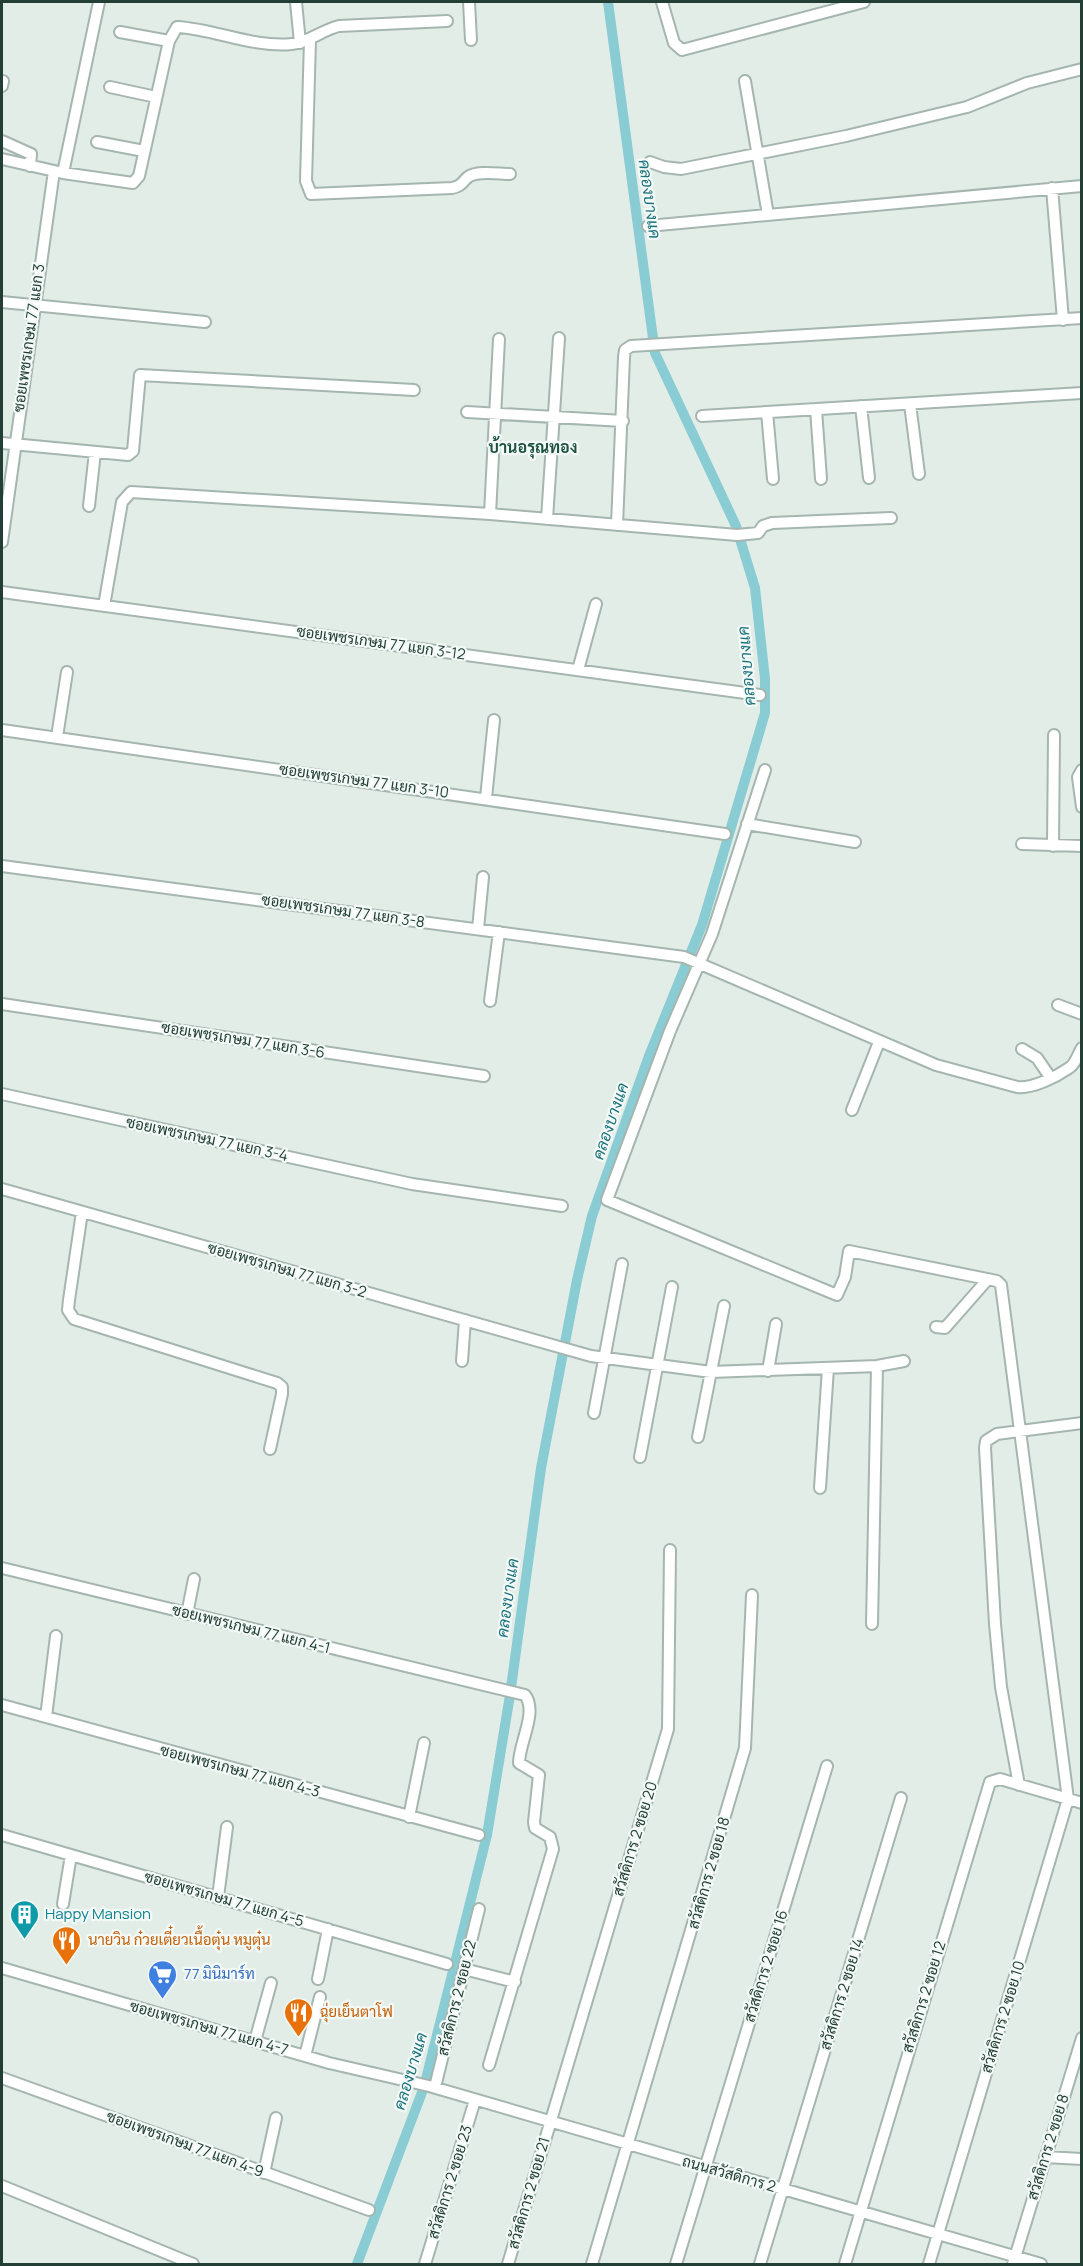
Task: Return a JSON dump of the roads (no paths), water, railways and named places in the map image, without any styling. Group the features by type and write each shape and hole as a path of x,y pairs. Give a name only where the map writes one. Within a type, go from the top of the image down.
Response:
{"street":[{"name":"ซอยเพชรเกษม 77 แยก 3","path":"2,542 33,305 58,172 99,2"},
{"path":"296,2 305,41 306,181 311,194 452,188 462,185 467,177 474,174 510,174"},
{"path":"470,2 471,40"},
{"path":"662,2 674,43 682,50 864,2"},
{"path":"2,159 58,172 133,183 138,176 169,41 177,27 270,44 305,41 339,26 447,21"},
{"path":"120,32 169,41"},
{"path":"650,162 681,169 756,154 967,107 1027,83 1082,69"},
{"path":"745,81 768,215"},
{"path":"110,87 156,97"},
{"path":"2,141 32,154 30,165"},
{"path":"97,142 144,151"},
{"path":"648,226 1082,186"},
{"path":"1052,188 1062,320"},
{"path":"2,302 205,322"},
{"path":"617,525 624,357 625,350 631,346 1082,318"},
{"path":"547,519 559,338"},
{"path":"490,514 499,339"},
{"path":"2,443 128,455 133,451 140,375 414,390"},
{"path":"702,416 1082,393"},
{"path":"910,404 919,474"},
{"path":"861,406 869,478"},
{"path":"816,409 821,479"},
{"path":"467,412 623,421"},
{"path":"767,412 773,479"},
{"path":"89,506 94,452"},
{"path":"104,606 122,502 130,492 490,514 751,534 772,523 891,518"},
{"name":"ซอยเพชรเกษม 77 แยก 3-12","path":"2,592 760,695"},
{"path":"578,670 596,604"},
{"path":"57,737 66,672"},
{"path":"486,798 494,720"},
{"name":"ซอยเพชรเกษม 77 แยก 3-10","path":"2,730 725,834"},
{"path":"1053,846 1054,735"},
{"path":"765,770 700,964 670,1030 607,1200 837,1295 845,1277 849,1251 997,1281 1003,1290 1068,1799"},
{"path":"1082,770 1078,777 1082,807"},
{"path":"747,824 855,842"},
{"path":"1022,844 1082,846"},
{"name":"ซอยเพชรเกษม 77 แยก 3-8","path":"2,866 684,957 936,1065 1027,1089 1071,1068 1082,1048"},
{"path":"478,929 483,877"},
{"path":"490,1001 499,932"},
{"name":"ซอยเพชรเกษม 77 แยก 3-6","path":"2,1004 484,1076"},
{"path":"1058,1005 1082,1014"},
{"path":"852,1110 879,1042"},
{"path":"1022,1048 1037,1058 1050,1077"},
{"name":"ซอยเพชรเกษม 77 แยก 3-4","path":"2,1094 412,1184 562,1206"},
{"name":"ซอยเพชรเกษม 77 แยก 3-2","path":"2,1189 572,1351 605,1358 711,1371 877,1366 904,1361"},
{"path":"82,1212 68,1310 74,1319 277,1383 282,1387 282,1394 270,1449"},
{"path":"594,1413 622,1264"},
{"path":"936,1327 945,1328 988,1279"},
{"path":"640,1457 672,1287"},
{"path":"698,1437 724,1306"},
{"path":"462,1361 465,1320"},
{"path":"768,1371 776,1324"},
{"path":"872,1624 877,1366"},
{"path":"820,1488 828,1368"},
{"path":"1082,1423 1020,1430 990,1437 985,1448 994,1624 1001,1687 1019,1785 1082,1803"},
{"name":"สวัสดิการ 2 ซอย 20","path":"550,2122 668,1729 670,1550"},
{"name":"ซอยเพชรเกษม 77 แยก 4-1","path":"2,1568 519,1693 529,1700 519,1763 539,1774 535,1828 550,1837 553,1849 514,1982"},
{"path":"187,1614 194,1579"},
{"name":"สวัสดิการ 2 ซอย 18","path":"592,2265 745,1748 752,1595"},
{"path":"46,1717 56,1636"},
{"name":"ซอยเพชรเกษม 77 แยก 4-3","path":"2,1705 479,1835"},
{"path":"409,1817 424,1743"},
{"name":"สวัสดิการ 2 ซอย 16","path":"676,2265 826,1766"},
{"name":"สวัสดิการ 2 ซอย 12","path":"845,2265 990,1782 1000,1779 1019,1785"},
{"name":"สวัสดิการ 2 ซอย 14","path":"760,2265 901,1798"},
{"name":"สวัสดิการ 2 ซอย 10","path":"929,2265 1068,1799"},
{"path":"218,1897 227,1827"},
{"name":"ซอยเพชรเกษม 77 แยก 4-5","path":"2,1835 447,1964"},
{"path":"63,1904 71,1855"},
{"name":"สวัสดิการ 2 ซอย 22","path":"435,2087 479,1909"},
{"path":"318,1979 328,1929"},
{"name":"ซอยเพชรเกษม 77 แยก 4-7","path":"2,1968 305,2056 417,2082"},
{"path":"464,1969 514,1982 489,2065"},
{"path":"255,2042 271,1983"},
{"path":"305,2056 320,1997"},
{"name":"สวัสดิการ 2 ซอย 8","path":"1014,2261 1082,2038"},
{"name":"ซอยเพชรเกษม 77 แยก 4-9","path":"2,2078 369,2210"},
{"name":"ถนนสวัสดิการ 2","path":"417,2082 938,2235 1014,2261 1041,2265"},
{"name":"สวัสดิการ 2 ซอย 23","path":"425,2265 474,2100"},
{"path":"264,2174 276,2118"},
{"name":"สวัสดิการ 2 ซอย 21","path":"508,2265 550,2122"},
{"path":"1045,2157 1082,2159"},
{"path":"2,2186 193,2265"}],"waterway":[{"name":"คลองบางแค","path":"357,2264 424,2087 487,1835 510,1695 541,1468 577,1280 592,1216 649,1056 702,925 765,713 765,679 755,588 736,526 655,353 608,2"}],"place":[{"name":"Happy Mansion","path":"24,1940"},
{"name":"นายวิน ก๋วยเตี๋ยวเนื้อตุ๋น หมูตุ๋น","path":"67,1966"},
{"name":"77 มินิมาร์ท","path":"163,2000"},
{"name":"ฉุ่ยเย็นตาโฟ","path":"299,2038"}],"district":[{"name":"บ้านอรุณทอง","path":"533,447"}]}
